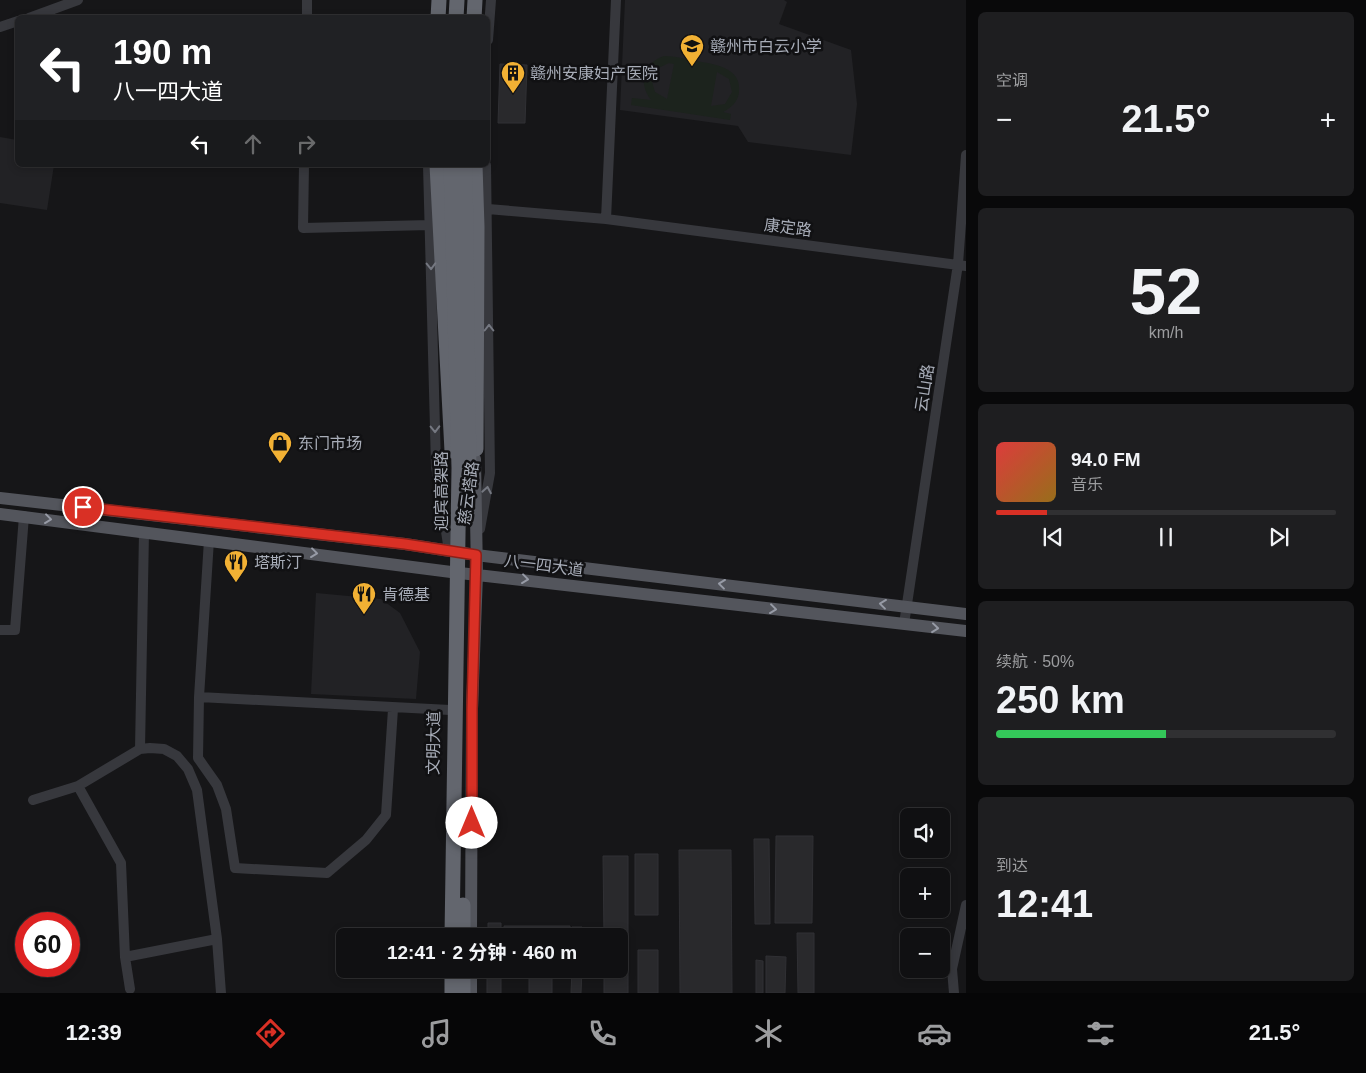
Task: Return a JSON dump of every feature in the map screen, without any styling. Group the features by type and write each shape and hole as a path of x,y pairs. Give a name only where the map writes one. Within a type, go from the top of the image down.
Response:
{"highway":[{"path":"438,15 439,0"},
{"path":"456,15 457,0"},
{"path":"465,15 466,0"},
{"path":"474,15 475,0"},
{"path":"436,167 453,468"},
{"name":"迎宾高架路","path":"451,167 459,468 452,928"},
{"name":"迎宾高架路","path":"463,928 464,709 469,468 464,167"},
{"path":"475,167 477,228 476,471"},
{"path":"452,978 452,993"},
{"path":"463,978 463,993"}],"main road":[{"path":"444,15 445,0"},
{"name":"慈云塔路","path":"442,167 453,468 450,551"},
{"name":"慈云塔路","path":"470,167 476,555"},
{"name":"八一四大道","path":"0,498 405,544 476,555 966,614"},
{"name":"八一四大道","path":"0,514 451,572 966,631"},
{"name":"文明大道","path":"446,928 450,710 450,551"},
{"path":"471,928 472,709 476,555"},
{"path":"446,978 446,993"},
{"path":"471,978 471,993"}],"street":[{"path":"37,15 78,0"},
{"path":"306,15 307,0"},
{"path":"433,15 435,0"},
{"path":"490,15 491,0"},
{"path":"606,219 616,0"},
{"path":"0,28 15,22"},
{"name":"云山路","path":"904,624 962,265 966,155"},
{"path":"304,167 303,228 430,225"},
{"name":"慈云塔路","path":"428,167 436,466 450,551"},
{"name":"慈云塔路","path":"476,555 490,473 486,167"},
{"name":"康定路","path":"488,209 606,219 962,265"},
{"path":"0,630 15,630 24,516"},
{"path":"140,749 144,532"},
{"path":"209,540 198,697 198,758 217,785 226,808 235,868 327,873 366,840 386,815 393,709"},
{"path":"198,697 393,709 450,710"},
{"path":"33,800 78,786 140,749 164,749 177,756 188,769 197,790 217,939 221,993"},
{"path":"78,786 121,863 125,957 130,988"},
{"path":"954,993 952,968 966,905"},
{"path":"125,957 217,939"}],"shaded area":[{"path":"625,0 784,0 787,2 779,24 851,50 857,104 851,155 748,142 738,126 620,110"},
{"path":"664,56 676,57 718,66 731,72 739,84 739,92 734,104 723,112 731,114 730,120 631,105 632,98 651,100 647,94 644,80 647,69 657,59","holes":["669,63 674,64 667,99 655,92 651,78 656,69","717,72 729,79 732,92 725,104 711,106"]},
{"path":"0,137 15,140 15,167 54,167 47,210 0,203"},
{"path":"316,593 381,599 400,613 420,652 416,699 311,694"}],"building":[{"name":"赣州安康妇产医院","path":"500,64 527,65 525,123 498,123"},
{"path":"776,836 813,836 812,923 775,923"},
{"path":"754,839 769,839 770,924 755,924"},
{"path":"679,850 731,850 732,993 680,993"},
{"path":"635,854 658,854 658,915 635,915"},
{"path":"603,856 628,856 628,928 604,928"},
{"path":"488,923 501,923 501,928 488,928"},
{"path":"504,926 570,926 570,928 504,928"},
{"path":"797,933 814,933 814,993 798,993"},
{"path":"638,950 658,950 658,993 638,993"},
{"path":"766,956 786,957 785,993 766,993"},
{"path":"756,960 763,961 763,993 756,993"},
{"path":"487,978 501,978 501,993 487,993"},
{"path":"529,978 552,978 552,993 529,993"},
{"path":"572,978 582,978 581,993 571,993"},
{"path":"604,978 628,978 628,993 604,993"}],"place":[{"name":"赣州市白云小学","path":"692,67"},
{"name":"赣州安康妇产医院","path":"513,94"},
{"name":"东门市场","path":"280,464"},
{"name":"塔斯汀","path":"236,583"},
{"name":"肯德基","path":"364,615"}],"route":[{"path":"83,507 405,544 476,555 472,709 472,823"}]}
